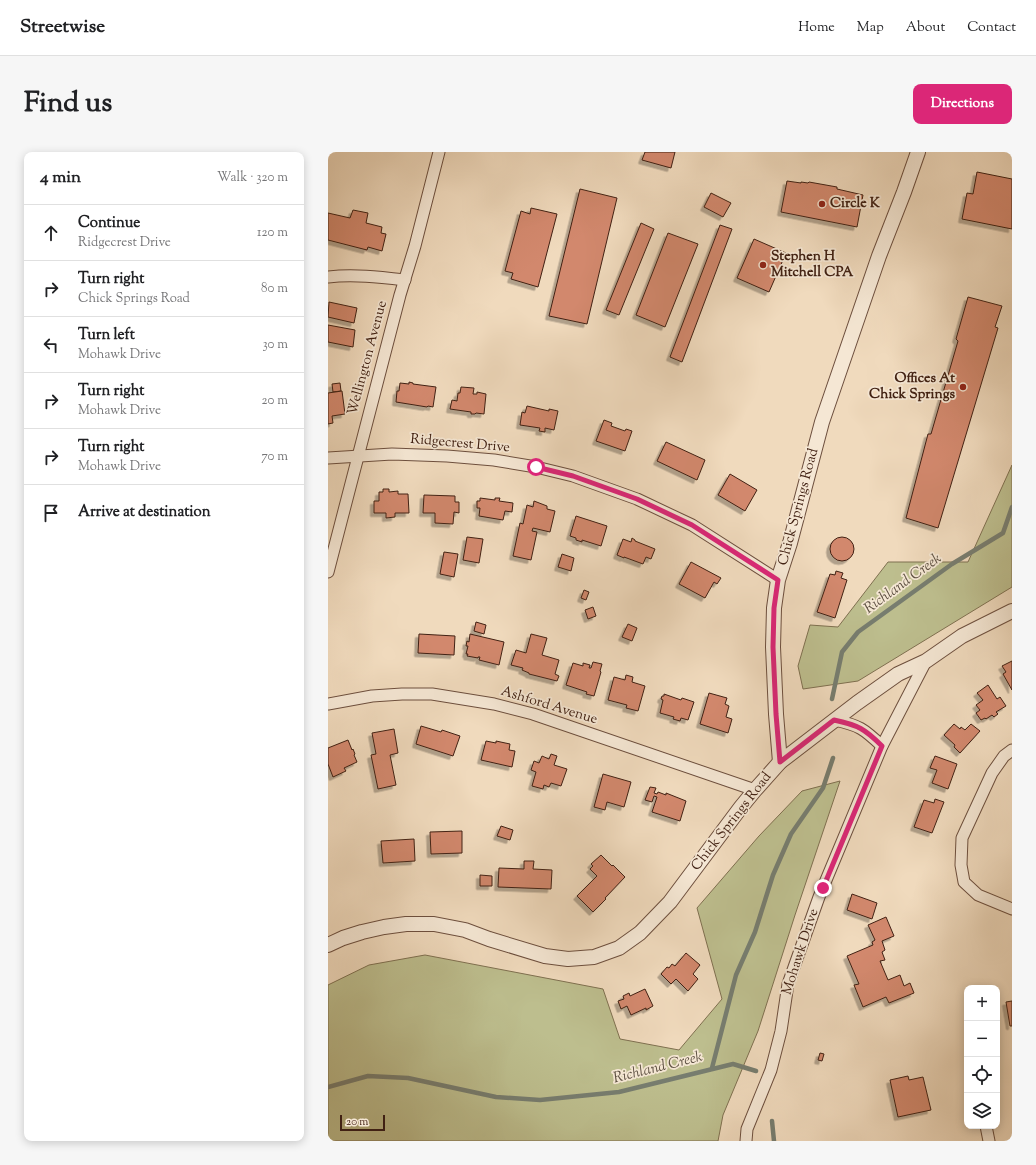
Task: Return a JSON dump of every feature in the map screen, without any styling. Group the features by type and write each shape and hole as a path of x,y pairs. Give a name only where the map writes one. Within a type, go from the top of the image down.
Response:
{"street":[{"name":"Wellington Avenue","path":"328,572 439,152"},
{"name":"Chick Springs Road","path":"328,945 343,938 384,927 406,924 434,924 465,930 545,956 568,959 594,957 619,948 640,933 670,902 755,790 780,762 773,647 774,608 778,580 790,543 822,422 879,256 918,152"},
{"path":"328,277 339,276 404,280"},
{"name":"Ridgecrest Drive","path":"328,458 392,454 447,456 494,460 536,467 573,476 637,499 692,525 778,580"},
{"name":"Mohawk Drive","path":"780,762 834,720 898,674 926,661 962,636 1012,611"},
{"name":"Mohawk Drive","path":"746,1141 747,1129 771,1070 781,1032 788,984 819,897 882,746 926,661"},
{"name":"Ashford Avenue","path":"328,704 372,696 432,694 494,704 533,714 755,790"},
{"path":"834,720 858,727 868,733 882,746"},
{"path":"1012,750 1004,756 992,773 962,838 961,865 964,882 978,895 1012,909"},
{"path":"987,1129 989,1141"}],"green space":[{"path":"1012,465 1012,587 858,681 803,689 798,666 810,625 838,627 888,562 968,562"},
{"path":"840,781 758,1031 723,1115 718,1141 328,1141 328,985 369,965 425,955 603,989 620,1039 679,1050 722,999 697,908 759,836 802,791"}],"building":[{"path":"645,152 675,152 671,168 642,160"},
{"path":"977,172 1012,179 1012,229 962,219 967,193 973,194"},
{"name":"Circle K","path":"787,181 801,183 809,182 837,187 837,189 863,195 857,227 781,212"},
{"path":"580,189 617,198 587,324 549,316"},
{"path":"711,193 731,203 723,217 704,207"},
{"path":"531,208 557,214 538,287 511,279 513,273 505,271 521,211 530,214"},
{"path":"353,210 368,213 366,223 382,227 381,233 386,234 382,251 368,247 367,250 328,240 328,213 350,218"},
{"path":"641,223 654,229 619,315 606,310"},
{"path":"720,225 732,229 682,362 670,357"},
{"path":"668,233 698,244 665,327 636,315"},
{"path":"754,239 786,253 769,292 737,278"},
{"name":"Offices At Chick Springs","path":"968,297 1002,306 995,327 998,328 938,528 906,518 928,434 931,434 958,341 956,339"},
{"path":"329,302 357,308 354,323 328,317"},
{"path":"328,325 355,330 353,347 328,342"},
{"path":"409,382 413,384 436,387 433,407 396,402 397,391 399,391 400,383 409,384"},
{"path":"340,383 341,391 333,392 332,384"},
{"path":"461,387 474,388 473,394 477,394 477,392 486,394 484,414 471,414 471,412 450,409 452,400 457,401 458,393 460,393"},
{"path":"342,391 345,414 332,416 333,423 328,424 328,393"},
{"path":"527,406 549,411 549,409 558,411 554,430 545,428 545,432 539,431 540,428 520,425 522,412 525,413"},
{"path":"604,420 612,423 611,426 625,431 626,429 632,431 625,451 596,441"},
{"path":"666,442 705,460 697,480 657,461"},
{"path":"730,474 757,490 745,511 718,495"},
{"path":"383,489 389,489 389,492 398,491 398,494 408,494 409,513 395,513 395,517 386,518 386,513 374,513 374,501 379,501 379,492 383,492"},
{"path":"424,495 455,496 455,502 459,502 459,513 454,512 453,524 435,523 435,513 423,513"},
{"path":"480,498 495,500 495,498 500,498 499,501 513,503 512,512 505,511 503,520 479,516 480,508 477,508 477,501 480,501"},
{"path":"534,501 547,506 547,509 555,511 550,532 533,528 532,531 537,532 531,560 513,556 520,523 523,524 527,505 533,507"},
{"path":"576,516 607,526 601,546 582,540 582,542 570,536"},
{"path":"467,537 483,539 479,563 463,560"},
{"path":"842,537 847,538 853,544 853,554 847,560 842,561 837,560 831,554 830,549 831,544 837,538"},
{"path":"632,538 635,541 655,549 651,559 646,557 643,564 617,555 623,539 631,542"},
{"path":"444,552 458,554 454,577 440,574"},
{"path":"562,554 574,558 571,571 558,567"},
{"path":"691,562 721,578 717,584 714,582 705,598 679,584"},
{"path":"836,571 843,573 841,578 847,580 835,618 817,612 830,574 835,575"},
{"path":"584,590 589,592 586,600 581,598"},
{"path":"593,607 596,616 588,619 585,610"},
{"path":"476,622 486,625 484,634 474,631"},
{"path":"628,624 637,628 632,641 622,637"},
{"path":"419,634 455,636 454,655 418,653"},
{"path":"470,634 504,642 499,665 479,660 480,657 467,656 468,646 466,646 467,641 469,642"},
{"path":"531,634 547,638 542,655 559,660 555,674 559,676 557,681 529,674 522,670 523,668 511,665 516,650 526,653"},
{"path":"1012,661 1012,690 1003,674 1006,672 1002,666"},
{"path":"593,662 602,664 594,696 566,685 573,663 583,666 583,663 590,665 589,668 591,668"},
{"path":"626,675 633,677 632,682 645,686 638,711 626,708 627,705 608,700 614,677 625,680"},
{"path":"988,685 997,699 1000,697 1006,706 996,712 998,714 994,717 992,715 981,720 976,713 980,710 976,705 983,700 977,693"},
{"path":"709,693 727,698 725,704 729,706 726,717 732,719 728,733 700,724"},
{"path":"664,694 681,700 682,698 694,702 688,720 681,718 680,721 673,719 674,717 660,713 663,700 661,699"},
{"path":"954,724 960,729 961,727 965,730 971,724 980,731 960,753 954,747 955,745 944,735"},
{"path":"421,726 441,732 442,730 460,736 453,756 416,744"},
{"path":"394,729 398,753 390,755 396,785 378,789 371,755 376,754 372,733"},
{"path":"348,740 352,750 353,749 357,762 344,768 346,771 333,777 328,764 328,748"},
{"path":"486,741 496,743 496,741 510,744 509,750 515,751 512,767 481,760"},
{"path":"551,754 557,756 554,765 567,769 561,786 551,783 549,787 544,785 543,789 532,786 536,772 531,770 534,761 539,763 542,756 549,759"},
{"path":"935,756 957,764 948,789 932,783 937,770 930,768"},
{"path":"603,774 631,782 624,807 607,802 605,810 594,807"},
{"path":"650,787 656,788 654,793 657,794 658,792 666,795 666,793 686,801 680,821 652,812 657,797 654,796 652,802 645,800"},
{"path":"935,799 944,802 932,833 914,827 924,800 934,803"},
{"path":"501,826 513,830 510,840 497,836"},
{"path":"462,831 462,853 431,854 430,832"},
{"path":"414,839 415,861 383,863 381,841"},
{"path":"601,855 625,877 593,912 577,896 597,876 590,869 593,866 591,864"},
{"path":"524,861 534,861 533,869 552,870 551,889 498,887 499,868 524,869"},
{"path":"480,875 492,876 492,886 480,886"},
{"path":"852,894 877,903 872,919 847,910"},
{"path":"886,917 894,936 882,941 885,950 882,952 885,960 880,961 888,980 900,975 904,986 910,983 914,993 889,1003 886,997 863,1007 854,985 859,984 847,956 873,945 872,942 875,940 868,925"},
{"path":"686,953 700,965 693,974 698,979 688,991 676,979 671,984 661,974 672,964 675,966"},
{"path":"645,989 653,1006 631,1015 627,1006 621,1009 618,1001 624,999 623,996 629,993 630,996"},
{"path":"1012,1001 1012,1026 1010,1026 1006,1002"},
{"path":"820,1053 824,1054 822,1061 818,1060"},
{"path":"908,1076 909,1080 923,1077 931,1110 898,1117 890,1080"}],"waterway":[{"name":"Richland Creek","path":"832,699 842,652 858,632 952,564 1003,533 1012,507"},
{"name":"Richland Creek","path":"712,1068 736,975 755,932 773,875 791,834 823,788 833,758"},
{"name":"Richland Creek","path":"328,1087 368,1076 408,1078 496,1097 540,1100 619,1092 733,1064 756,1071"},
{"path":"772,1121 774,1141"}],"place":[{"name":"Circle K","path":"822,204"},
{"name":"Stephen H Mitchell CPA","path":"763,265"},
{"name":"Offices At Chick Springs","path":"963,387"}],"route":[{"path":"536,467 573,476 637,499 692,525 778,580 774,608 773,647 780,762 834,720 858,727 868,733 882,746 823,888"}]}
